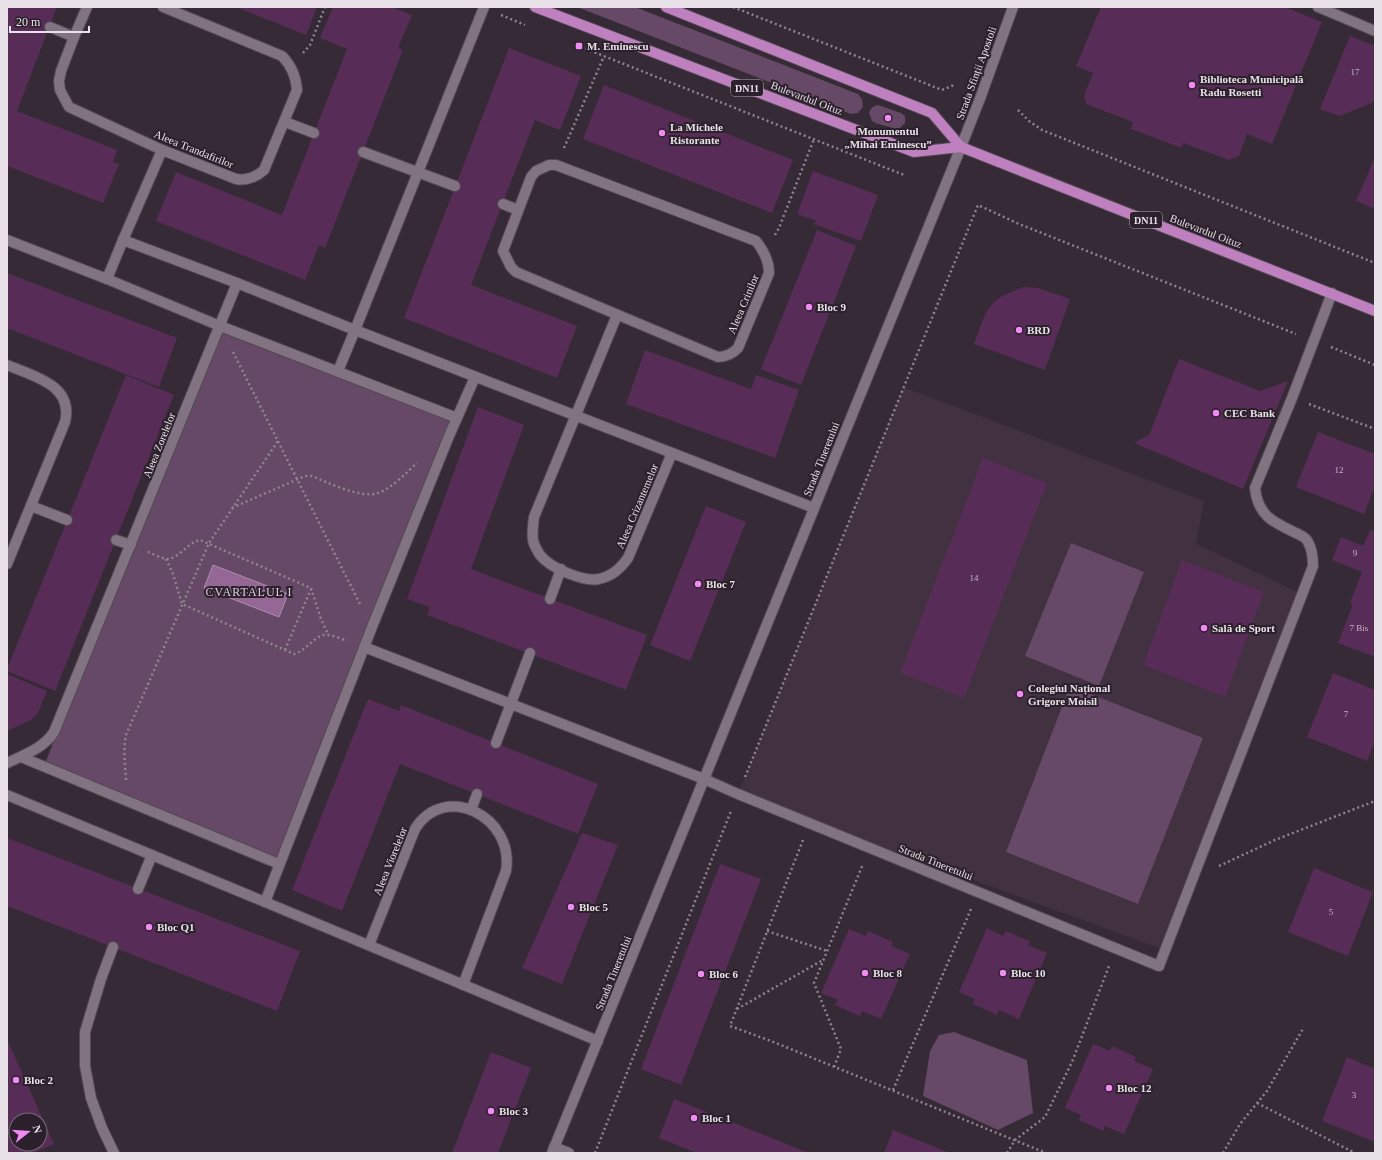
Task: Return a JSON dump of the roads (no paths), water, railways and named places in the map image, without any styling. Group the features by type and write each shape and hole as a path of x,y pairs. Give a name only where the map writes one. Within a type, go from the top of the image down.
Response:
{"main road":[{"name":"Bulevardul Oituz","path":"535,7 914,152 960,148 1375,311"},
{"path":"666,7 932,113 960,148"}],"street":[{"name":"Aleea Trandafirilor","path":"87,7 61,71 59,81 62,94 70,106 162,150 236,179 243,180 258,175 264,170 297,90 296,80 291,66 282,56 163,7"},
{"name":"Strada Sfinții Apostoli","path":"960,148 981,96 1013,7"},
{"path":"1318,7 1375,31"},
{"path":"338,371 484,8"},
{"path":"50,26 74,37"},
{"path":"285,122 314,133"},
{"name":"Strada Tineretului","path":"553,1150 960,148"},
{"path":"107,279 162,150"},
{"path":"363,152 455,186"},
{"name":"Aleea Crinilor","path":"549,165 556,165 756,241 763,251 769,265 769,273 738,348 728,355 718,357 516,272 510,267 503,251 518,210 531,177 536,171 549,165"},
{"path":"503,204 518,210"},
{"path":"7,240 107,279 220,326 457,418"},
{"path":"124,240 814,508"},
{"name":"Aleea Zorelelor","path":"7,763 43,745 50,739 54,732 237,283"},
{"name":"Strada Tineretului","path":"704,779 1159,966 1313,566 1313,557 1308,540 1271,520 1256,500 1255,488 1292,398 1332,293"},
{"name":"Aleea Crizantemelor","path":"616,315 534,517 532,532 534,543 541,556 551,564 583,578 598,579 613,574 628,558 672,453"},
{"path":"7,365 55,387 62,396 66,409 65,422 7,564"},
{"path":"265,902 372,627 475,377"},
{"path":"31,506 67,520"},
{"path":"116,540 131,545"},
{"path":"550,598 561,569"},
{"path":"364,647 704,779"},
{"path":"496,743 530,653"},
{"path":"22,756 279,864"},
{"path":"471,810 477,794"},
{"path":"7,795 598,1041"},
{"name":"Aleea Viorelelor","path":"369,945 415,829 420,821 436,811 453,806 471,810 486,818 498,832 506,850 507,861 506,870 463,985"},
{"path":"138,889 152,855"},
{"path":"113,947 93,1003 85,1032 85,1066 92,1098 102,1128 114,1153"},
{"path":"553,1150 569,1153"}],"place":[{"name":"M. Eminescu","path":"579,46"},
{"name":"Biblioteca Municipală Radu Rosetti","path":"1192,85"},
{"name":"Monumentul „Mihai Eminescu”","path":"888,118"},
{"name":"La Michele Ristorante","path":"662,133"},
{"name":"Bloc 9","path":"809,307"},
{"name":"BRD","path":"1019,330"},
{"name":"CEC Bank","path":"1216,413"},
{"name":"Bloc 7","path":"698,584"},
{"name":"Sală de Sport","path":"1204,628"},
{"name":"Colegiul Național Grigore Moisil","path":"1020,694"},
{"name":"Bloc 5","path":"571,907"},
{"name":"Bloc Q1","path":"149,927"},
{"name":"Bloc 8","path":"865,973"},
{"name":"Bloc 10","path":"1003,973"},
{"name":"Bloc 6","path":"701,974"},
{"name":"Bloc 2","path":"16,1080"},
{"name":"Bloc 12","path":"1109,1088"},
{"name":"Bloc 3","path":"491,1111"},
{"name":"Bloc 1","path":"694,1118"}],"district":[{"name":"CVARTALUL I","path":"249,592"}]}
